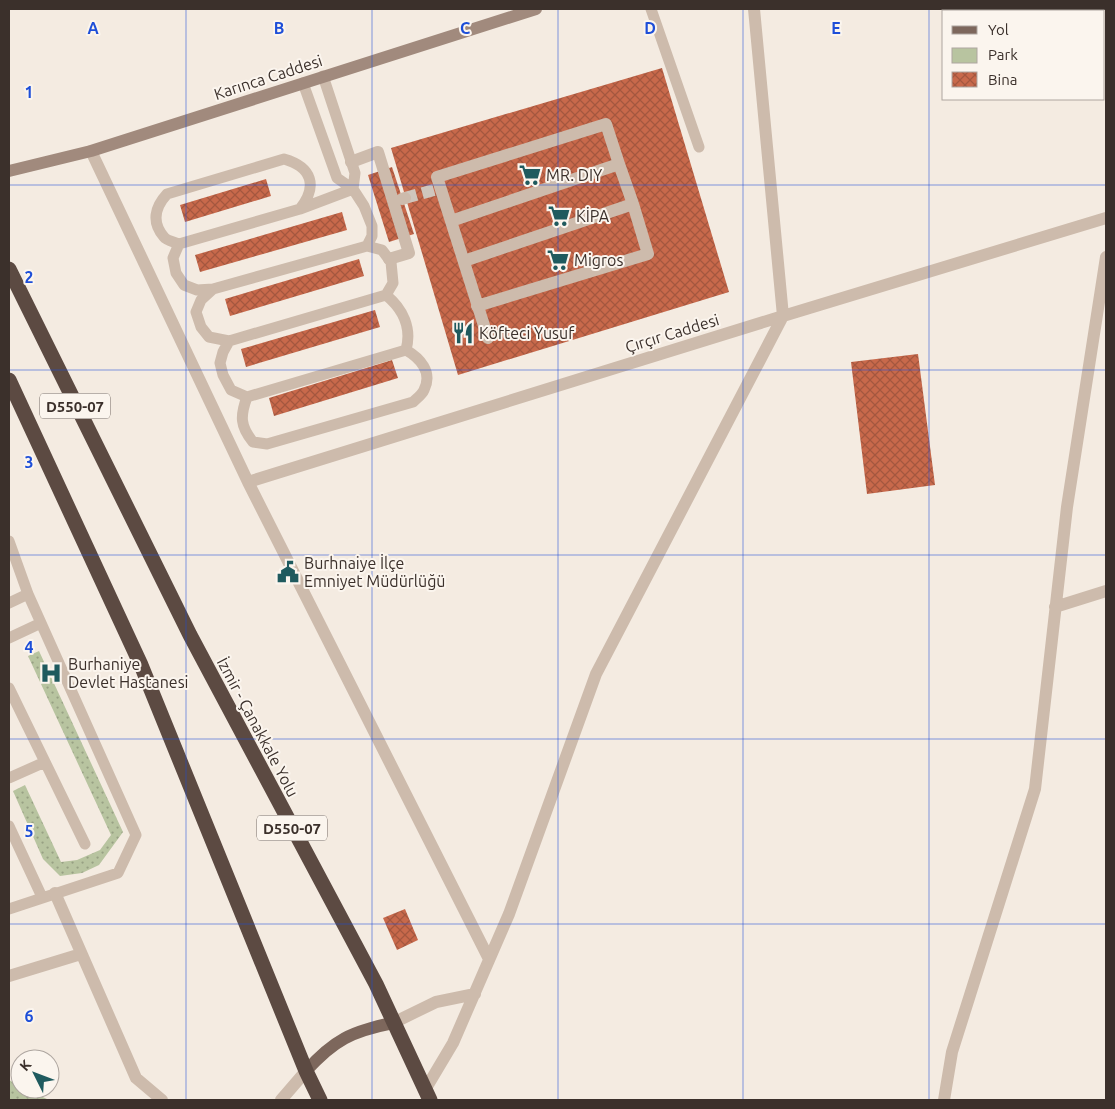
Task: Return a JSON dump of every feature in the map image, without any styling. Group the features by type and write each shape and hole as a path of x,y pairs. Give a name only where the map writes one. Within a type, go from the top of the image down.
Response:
{"highway":[{"name":"İzmir - Çanakkale Yolu","path":"9,269 190,635 376,984 424,1097"},
{"name":"D550-07","path":"9,380 141,665 306,1071 320,1100"}],"main road":[{"path":"306,1071 323,1053 347,1036 376,1026 393,1023"}],"street":[{"name":"Karınca Caddesi","path":"9,171 91,151 536,9"},
{"path":"424,1097 453,1043 509,914 596,674 783,316 754,9"},
{"path":"477,306 648,254 606,124 437,177 477,306 488,338"},
{"path":"91,151 248,482 489,959"},
{"path":"351,162 378,152 409,253 389,259"},
{"path":"451,221 619,164"},
{"path":"464,261 633,204"},
{"name":"Çırçır Caddesi","path":"248,482 1106,218"},
{"path":"944,1100 952,1052 1035,789 1067,507 1106,257"},
{"path":"1055,607 1106,591"},
{"path":"48,895 81,954 136,1078 162,1100"},
{"path":"9,976 81,954"},
{"path":"393,1023 436,1002 475,994"},
{"path":"281,1100 306,1071"}],"lane":[{"path":"651,9 699,147"},
{"path":"323,76 355,173 354,189"},
{"path":"303,83 337,178 354,189 364,206 372,226 372,236 367,246"},
{"path":"300,209 308,198 311,184 306,171 295,162 284,159 167,194 158,204 156,221 165,238 179,244 300,209 354,189"},
{"path":"179,244 172,258 176,273 184,284 197,290 213,289 367,246 382,250 389,259 393,283 386,295 229,341 209,337 201,328 196,312 201,300 213,289"},
{"path":"386,295 398,304 405,322 409,338 406,350"},
{"path":"229,341 220,363 223,375 231,390 246,397 406,350 418,357 424,364 427,377 424,391 412,402 267,444 253,442 245,432 242,415 246,397"},
{"path":"9,541 28,594 136,836 118,872 9,909"},
{"path":"9,603 28,594"},
{"path":"9,638 41,623"},
{"path":"9,688 85,844"},
{"path":"9,778 45,762"},
{"path":"9,826 48,895"}],"green space":[{"path":"39,651 123,832 99,865 82,873 60,876 43,859 13,791 25,785 61,862 77,860 100,850 111,835 28,656"},
{"path":"9,1080 10,1099 49,1100 9,1100"}],"building":[{"name":"KİPA","path":"662,68 729,292 458,375 391,148"},
{"path":"392,167 414,234 389,242 368,175"},
{"path":"266,179 271,196 185,222 180,205"},
{"path":"342,212 347,230 200,272 195,255"},
{"path":"359,259 364,276 230,316 225,299"},
{"path":"375,310 380,327 246,367 241,349"},
{"path":"918,354 935,485 867,494 851,362"},
{"path":"392,360 398,378 274,416 269,398"},
{"path":"405,909 418,940 397,950 383,918"}],"tunnel":[{"path":"405,198 441,188"}],"place":[{"name":"MR. DIY","path":"530,175"},
{"name":"KİPA","path":"559,216"},
{"name":"Migros","path":"558,260"},
{"name":"Köfteci Yusuf","path":"463,333"},
{"name":"Burhnaiye İlçe Emniyet Müdürlüğü","path":"288,572"},
{"name":"Burhaniye Devlet Hastanesi","path":"51,673"}]}
